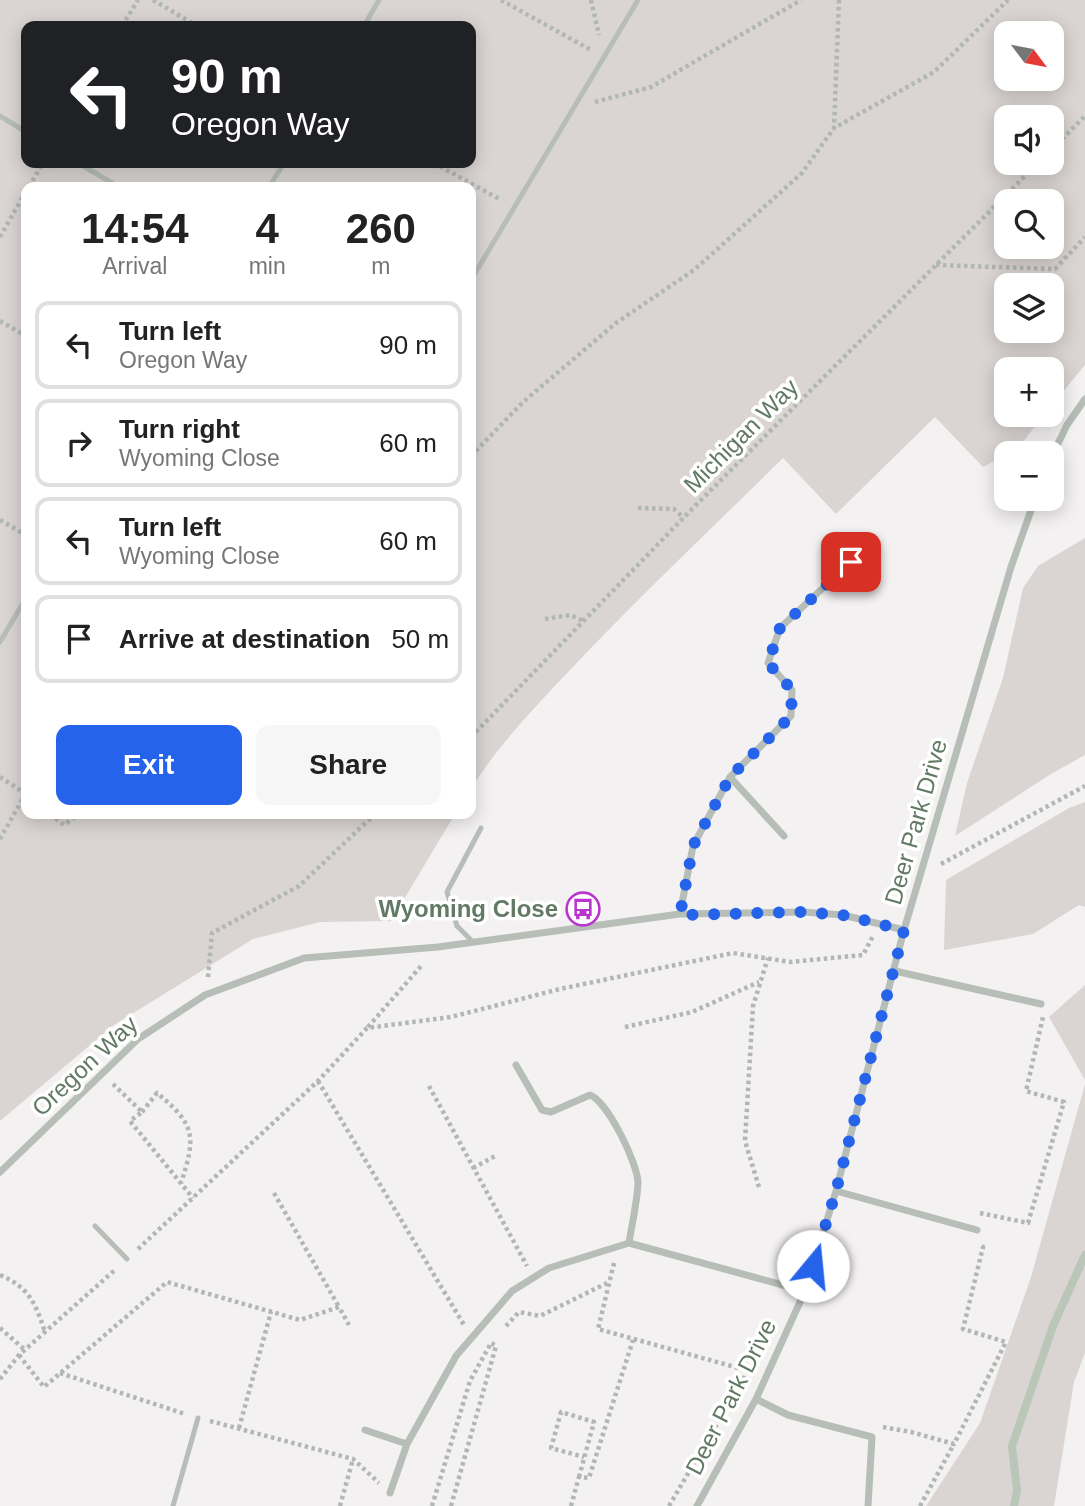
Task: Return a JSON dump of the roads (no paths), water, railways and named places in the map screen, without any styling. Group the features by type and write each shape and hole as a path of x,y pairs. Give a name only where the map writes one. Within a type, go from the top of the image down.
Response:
{"street":[{"path":"1059,441 1085,400"},
{"name":"Deer Park Drive","path":"697,1506 768,1376 805,1291 836,1191 904,930 1011,567 1031,511"},
{"path":"680,915 693,846 730,777 791,716 792,690 768,663 780,628 869,545"},
{"path":"730,777 785,836"},
{"name":"Oregon Way","path":"0,1172 138,1039 205,995 304,958 438,947 680,915 803,912 843,915 904,930"},
{"path":"895,971 1041,1004"},
{"path":"516,1065 542,1110 551,1112 590,1095 598,1098 624,1140 638,1181 629,1243"},
{"path":"836,1191 977,1230"},
{"path":"390,1493 407,1444 456,1356 512,1291 549,1268 629,1243 805,1291"},
{"path":"756,1399 789,1415 872,1437 869,1506"},
{"path":"365,1430 407,1444"}],"lane":[{"path":"367,21 379,0"},
{"path":"476,272 638,0"},
{"path":"0,116 21,128"},
{"path":"87,168 111,182"},
{"path":"0,642 21,606"},
{"path":"473,942 457,926 447,892 481,828"},
{"path":"95,1226 127,1259"},
{"path":"173,1506 198,1418"}],"waterway":[{"path":"1014,1506 1017,1491 1012,1446 1053,1326 1085,1255"}],"place":[{"name":"Wyoming Close","path":"583,909"}]}
